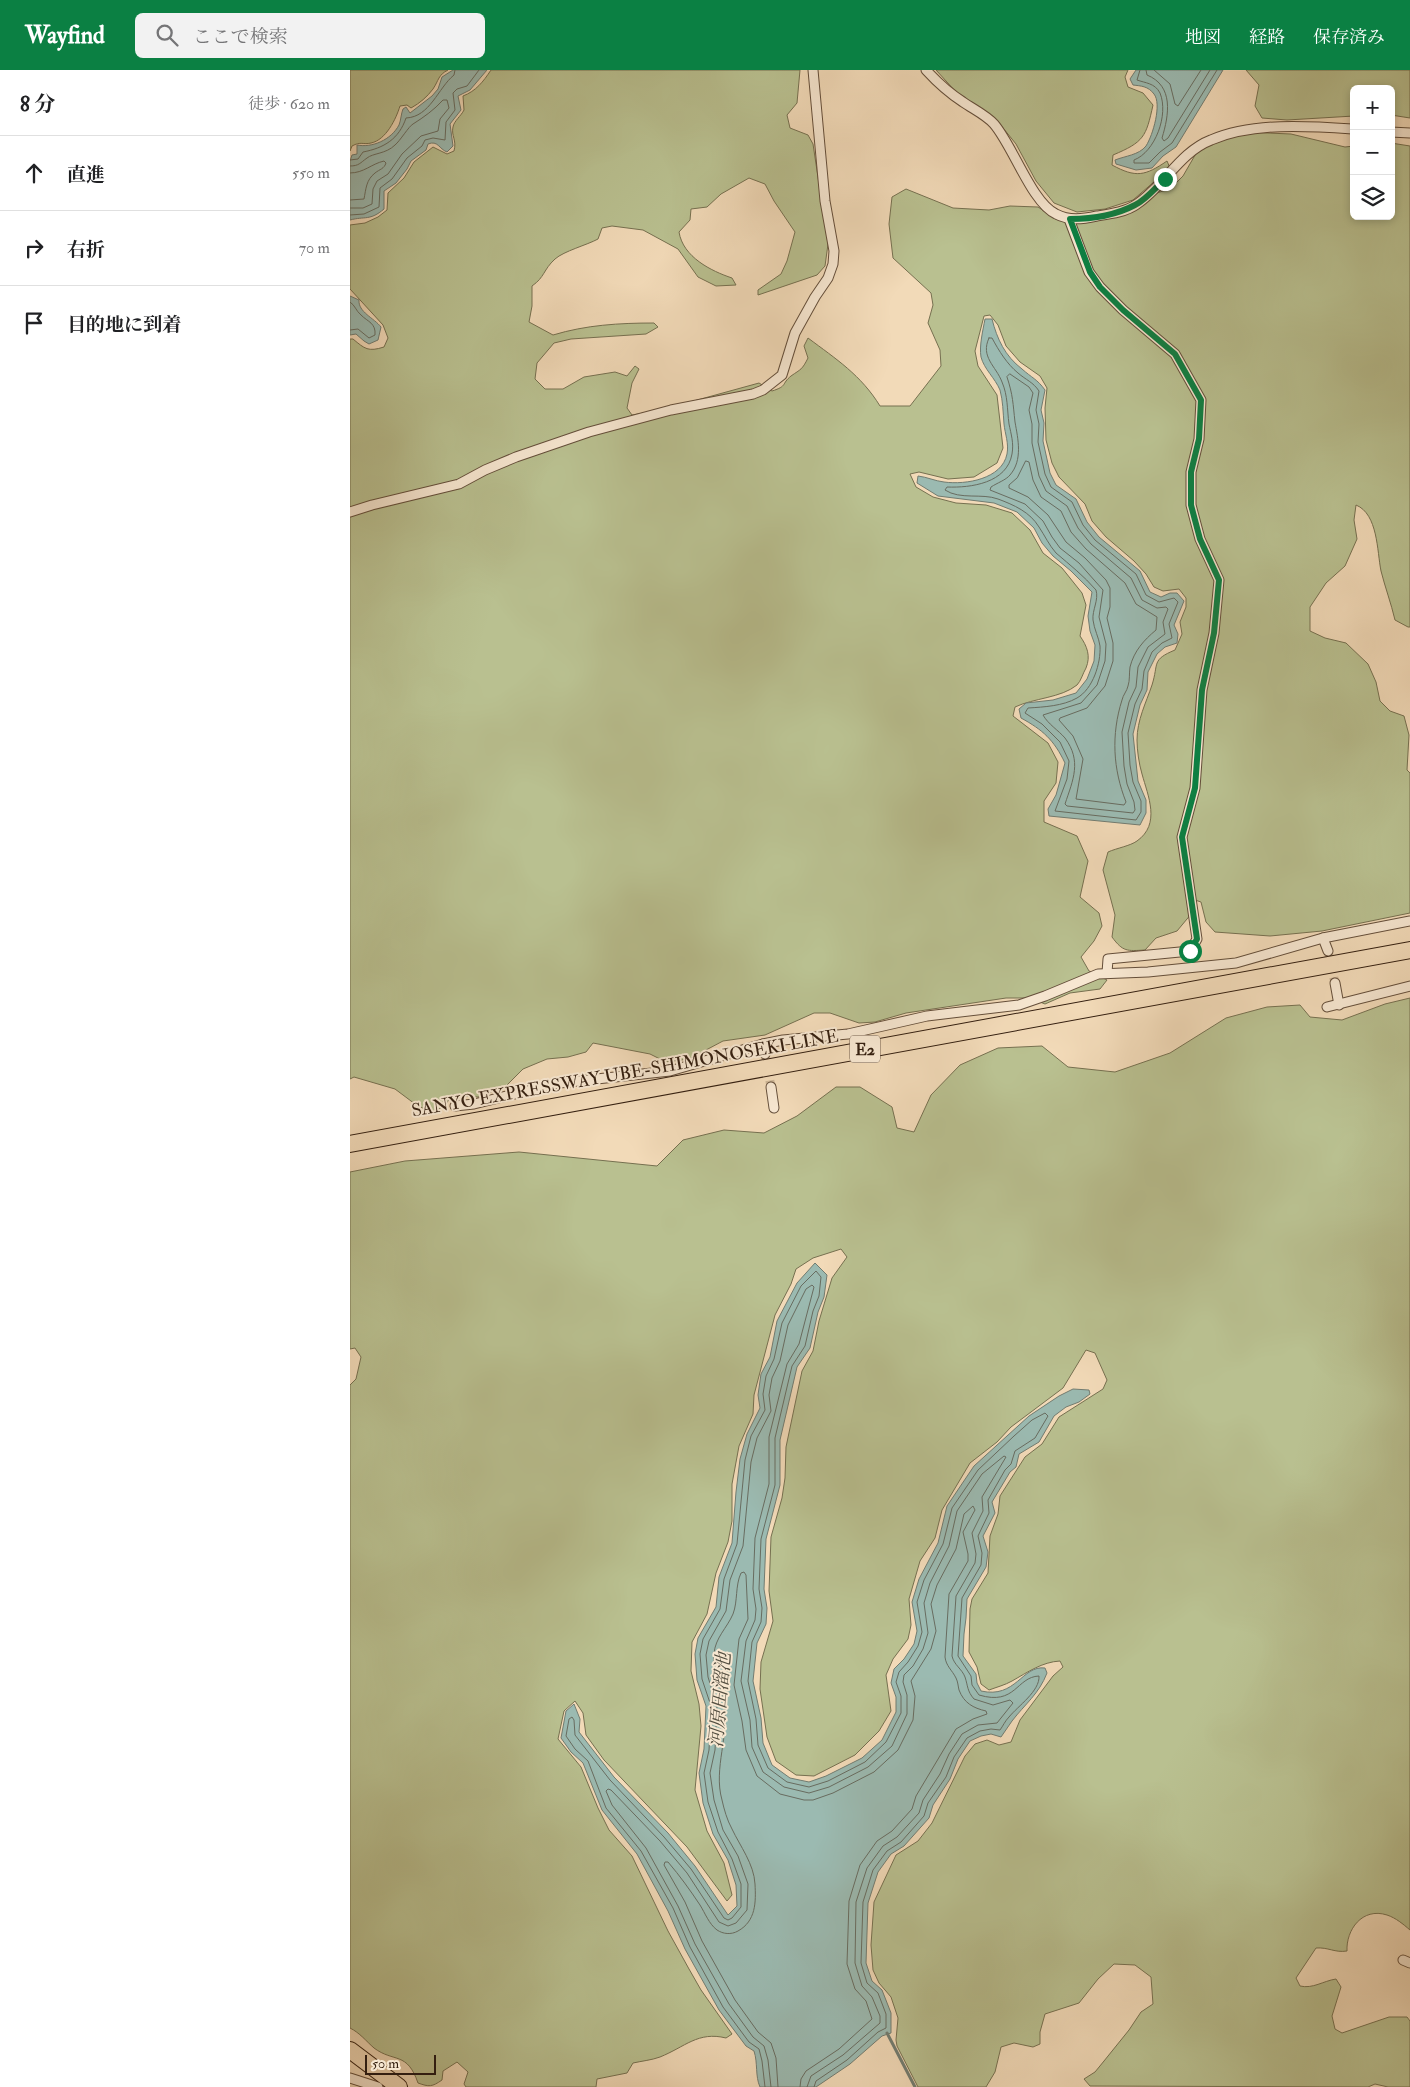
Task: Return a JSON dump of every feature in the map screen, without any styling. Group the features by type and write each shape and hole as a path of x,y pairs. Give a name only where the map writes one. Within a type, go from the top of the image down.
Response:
{"highway":[{"name":"SANYO EXPRESSWAY UBE-SHIMONOSEKI LINE","path":"350,1144 1410,950"},
{"path":"350,2050 399,2087"}],"street":[{"path":"350,512 372,504 459,484 485,470 516,457 590,432 671,410 752,394 763,390 782,375 795,333 814,297 828,278 833,264 834,251 825,201 813,70"},
{"path":"926,70 962,102 994,123 1041,201 1056,214 1070,219 1084,219 1111,214 1136,205 1195,148 1228,133 1255,129 1297,127 1350,129"},
{"path":"1395,132 1410,133"},
{"path":"1070,219 1090,272 1100,287 1123,310 1175,354 1201,400 1199,439 1191,472 1191,505 1200,539 1219,580 1214,633 1202,690 1195,788 1182,837 1197,939 1190,951 1108,959 1107,973"},
{"path":"455,1106 474,1104 560,1083 670,1071 783,1040 848,1034 926,1016 1018,1005 1098,974 1148,972 1236,963 1323,938 1410,921"},
{"path":"1323,938 1328,951"},
{"path":"1335,983 1339,1005"},
{"path":"1327,1007 1410,986"},
{"path":"763,1044 766,1054"},
{"path":"771,1086 774,1108"},
{"path":"350,2078 378,2087"}],"green space":[{"path":"350,70 448,70 440,76 433,89 420,102 411,108 407,105 400,106 393,123 381,138 371,143 360,143 352,146 350,151"},
{"path":"491,70 800,70 797,103 787,115 790,128 808,135 813,144 828,244 825,266 817,275 758,295 758,290 781,274 787,261 795,232 765,184 749,178 721,194 707,207 691,209 690,220 679,232 686,249 692,256 707,267 732,278 736,285 716,286 698,277 678,249 643,230 612,226 602,228 598,239 564,253 555,259 532,286 532,306 529,322 553,335 578,329 615,324 654,323 658,327 646,334 571,339 554,343 537,363 535,379 545,389 563,389 584,377 615,372 627,376 635,366 639,369 632,383 627,408 632,415 661,410 759,383 772,391 777,389 804,365 808,358 804,346 808,338 856,376 880,406 910,406 941,366 940,350 928,323 933,305 931,293 893,258 889,224 892,197 906,189 953,208 989,210 1010,206 1038,207 1056,219 1076,223 1119,216 1142,206 1153,194 1170,189 1183,176 1198,150 1221,137 1244,132 1291,134 1345,147 1350,146 1350,220 1395,220 1395,144 1410,146 1410,627 1395,620 1381,571 1373,525 1369,516 1356,505 1354,520 1357,539 1345,566 1326,583 1310,607 1310,631 1325,638 1346,643 1368,664 1376,682 1380,701 1390,711 1404,716 1409,735 1407,770 1410,773 1410,913 1322,931 1270,936 1215,932 1206,922 1201,902 1192,899 1192,913 1177,931 1156,938 1145,950 1126,950 1119,946 1112,937 1115,915 1103,870 1108,852 1137,841 1149,826 1151,809 1138,757 1138,726 1152,685 1157,663 1167,653 1175,650 1182,634 1180,622 1186,607 1186,598 1179,589 1163,591 1154,587 1146,574 1134,561 1106,537 1092,521 1085,504 1059,477 1052,463 1046,440 1045,408 1047,388 1040,376 1020,362 1006,346 998,325 990,315 984,316 975,351 978,366 997,395 1003,448 997,463 974,477 948,479 919,472 910,474 916,487 933,497 956,503 986,505 1012,513 1030,530 1043,553 1062,568 1082,593 1086,605 1080,636 1086,647 1088,659 1080,681 1077,685 1063,693 1015,707 1013,716 1048,743 1058,762 1056,783 1044,801 1044,822 1077,836 1088,861 1080,897 1099,913 1102,926 1094,941 1081,957 1089,971 1107,980 1100,989 1070,993 1045,1004 1030,998 1006,998 906,1013 875,1022 859,1023 830,1013 814,1013 765,1035 723,1041 689,1059 666,1062 650,1054 593,1043 586,1052 568,1057 547,1059 523,1069 506,1086 478,1097 452,1095 444,1107 430,1112 415,1104 395,1089 354,1077 350,1079 350,339 353,339 367,349 374,349 384,347 388,338 383,325 350,289 350,225 365,223 387,210 388,193 404,178 414,162 433,147 447,154 454,151 453,127 464,110 463,96 472,92"},
{"path":"936,70 1128,70 1125,77 1128,87 1143,93 1153,105 1142,137 1131,146 1113,155 1112,165 1128,172 1140,174 1152,170 1167,161 1170,168 1133,200 1105,209 1077,212 1054,203 1036,181 1016,144 995,118 957,93"},
{"path":"1246,70 1410,70 1410,118 1395,116 1395,85 1350,85 1350,116 1287,120 1262,118 1255,106 1259,85"},
{"path":"1410,998 1410,1930 1390,1916 1378,1913 1370,1914 1363,1917 1353,1928 1349,1935 1347,1951 1316,1948 1296,1978 1300,1986 1305,1987 1336,1979 1341,1987 1332,2016 1335,2029 1342,2033 1389,2017 1407,2017 1410,2021 1410,2087 1388,2087 1375,2084 1368,2087 1090,2086 1084,2079 1095,2072 1141,2012 1153,2004 1151,1977 1135,1965 1114,1964 1098,1979 1079,2003 1045,2014 1040,2032 1040,2044 1033,2047 1014,2043 1001,2047 995,2072 986,2087 918,2087 897,2046 898,2018 891,1997 879,1983 873,1970 871,1945 874,1902 896,1855 918,1841 932,1823 965,1756 975,1744 987,1740 999,1745 1011,1742 1020,1720 1053,1676 1063,1667 1060,1661 1047,1663 989,1690 981,1684 977,1667 969,1652 970,1609 972,1599 988,1573 990,1536 998,1514 1000,1496 1025,1457 1042,1444 1059,1417 1103,1389 1107,1380 1095,1353 1086,1350 1063,1388 1011,1427 997,1442 970,1463 942,1510 935,1538 920,1561 909,1599 911,1625 908,1639 893,1659 886,1675 891,1711 879,1731 855,1755 814,1776 796,1775 776,1761 767,1737 760,1689 761,1662 773,1621 769,1591 771,1537 782,1498 786,1447 802,1371 813,1351 819,1321 832,1278 847,1257 841,1249 813,1258 796,1269 791,1284 775,1315 754,1395 753,1414 739,1446 732,1484 732,1521 728,1542 716,1573 707,1614 692,1642 691,1671 699,1704 701,1726 695,1790 707,1831 724,1863 732,1895 727,1901 687,1847 604,1760 586,1735 583,1713 575,1701 564,1711 558,1739 581,1767 609,1830 632,1856 668,1931 689,1969 701,1990 732,2034 726,2038 716,2036 699,2038 660,2057 633,2063 627,2073 597,2079 596,2087 466,2087 464,2084 468,2072 457,2062 443,2071 442,2080 439,2082 430,2086 418,2083 414,2073 405,2062 374,2048 350,2028 350,1385 356,1379 361,1357 355,1348 350,1349 350,1172 405,1161 519,1152 657,1166 683,1140 724,1130 764,1133 797,1116 836,1087 860,1087 892,1107 897,1128 914,1132 931,1095 960,1065 998,1048 1042,1046 1068,1067 1115,1072 1170,1053 1226,1018 1267,1007 1300,1005 1310,1017 1342,1020 1385,1004"}],"water":[{"path":"453,70 487,70 470,90 458,96 461,110 450,124 453,146 447,152 434,143 428,144 426,150 411,161 396,183 384,191 384,209 371,217 350,220 350,161 352,155 357,154 357,145 375,144 386,139 399,125 403,109 406,107 410,113 432,96 438,89 442,77"},
{"path":"1136,70 1223,70 1176,147 1163,156 1152,168 1136,170 1116,164 1115,160 1136,153 1146,146 1154,127 1157,105 1154,94 1149,89 1133,85 1130,79"},
{"path":"350,296 359,300 361,308 381,327 378,340 369,344 356,334 350,335"},
{"path":"985,319 992,319 999,340 1011,359 1045,390 1041,410 1044,423 1043,441 1050,473 1056,485 1076,499 1087,522 1099,537 1140,571 1150,592 1161,597 1170,593 1177,593 1184,601 1174,625 1178,634 1177,643 1165,647 1157,654 1148,672 1147,690 1140,705 1133,734 1138,781 1146,800 1146,813 1140,825 1049,816 1048,809 1056,795 1065,763 1057,748 1047,736 1021,718 1019,709 1026,703 1053,700 1076,693 1087,679 1094,661 1095,645 1090,631 1088,616 1092,592 1053,556 1042,543 1034,528 1017,512 994,503 938,496 917,483 918,476 953,483 972,481 991,475 1004,463 1008,446 1001,394 981,357"},
{"name":"河原田溜池","path":"815,1263 827,1275 824,1297 818,1312 810,1348 797,1367 780,1440 780,1485 766,1539 764,1589 767,1608 766,1624 757,1643 753,1681 761,1718 763,1743 772,1765 790,1778 809,1782 826,1776 862,1758 882,1740 896,1712 896,1697 891,1683 894,1669 904,1659 914,1644 917,1631 912,1602 919,1579 938,1543 947,1506 974,1466 1029,1416 1073,1389 1089,1390 1090,1394 1054,1416 1039,1442 1019,1454 1016,1467 1010,1472 992,1502 995,1513 983,1536 988,1552 986,1567 967,1599 963,1656 976,1674 977,1683 981,1691 993,1692 1003,1690 1037,1668 1045,1668 1047,1673 1036,1693 1001,1737 991,1734 970,1741 958,1759 950,1779 933,1805 929,1818 904,1846 891,1854 878,1872 868,1903 866,1963 872,1981 882,1990 891,2013 891,2033 882,2036 850,2064 816,2087 760,2087 754,2051 746,2046 719,2010 685,1949 668,1911 637,1854 602,1810 583,1763 571,1752 561,1738 566,1711 574,1704 580,1719 579,1732 614,1777 668,1833 695,1866 728,1915 737,1906 736,1885 728,1860 713,1834 703,1803 699,1773 704,1749 706,1706 697,1680 695,1654 698,1638 716,1607 719,1577 732,1543 740,1459 747,1434 760,1408 758,1395 761,1374 770,1357 777,1321 797,1283"}],"waterway":[{"path":"887,2033 915,2087"}],"tunnel":[{"path":"1328,951 1335,983"},
{"path":"765,1054 771,1087"}],"route":[{"path":"1165,179 1136,205 1111,214 1084,219 1070,219 1090,272 1100,287 1123,310 1175,354 1201,400 1199,439 1191,472 1191,505 1200,539 1219,580 1214,633 1202,690 1195,788 1182,837 1197,939 1190,951"}]}
